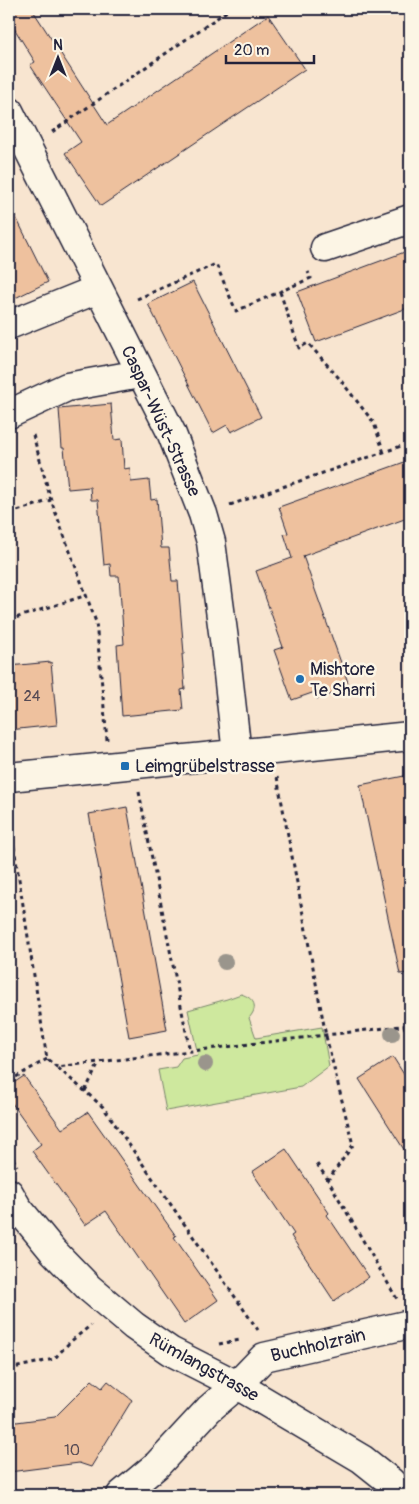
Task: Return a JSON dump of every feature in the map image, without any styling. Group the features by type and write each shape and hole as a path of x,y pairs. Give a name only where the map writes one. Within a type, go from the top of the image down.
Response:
{"street":[{"name":"Caspar-Wüst-Strasse","path":"9,112 171,432 203,514 211,542 237,754"},
{"path":"325,248 410,219"},
{"path":"9,326 98,289"},
{"path":"9,414 67,387 140,374"},
{"path":"9,778 410,736"},
{"name":"Rümlangstrasse","path":"9,1193 17,1207 53,1251 89,1288 134,1326 170,1351 237,1385 362,1459 390,1482 398,1495"},
{"name":"Buchholzrain","path":"121,1495 157,1466 209,1409 237,1385 264,1357 405,1313"}],"path":[{"path":"49,134 230,9"},
{"path":"132,301 216,264 236,311 311,278 304,263 325,248"},
{"path":"280,292 299,348 308,343 338,377 374,423 384,453"},
{"path":"33,432 32,438 52,500 96,622 107,746"},
{"path":"229,505 410,443"},
{"path":"9,504 11,512 52,500"},
{"path":"9,620 86,595"},
{"path":"275,768 326,1036 353,1145 328,1180"},
{"path":"138,784 190,1052"},
{"path":"9,815 47,1059 103,1107 262,1336"},
{"path":"404,1025 410,1048"},
{"path":"58,1067 410,1025"},
{"path":"9,1081 47,1059"},
{"path":"85,1091 100,1063"},
{"path":"9,1151 17,1167"},
{"path":"317,1164 405,1313"},
{"path":"9,1369 54,1359 70,1342 93,1323"},
{"path":"213,1345 247,1339"}],"green space":[{"path":"241,994 254,1003 254,1010 249,1018 256,1038 322,1027 329,1066 301,1087 166,1111 158,1070 176,1067 182,1058 198,1055 188,1010"}],"building":[{"path":"9,9 32,9 107,125 268,15 305,69 101,206 65,153 81,142 30,65 35,62 9,20"},
{"path":"9,203 48,282 9,301"},
{"path":"410,250 410,307 316,342 297,292"},
{"path":"193,282 261,417 231,432 227,425 213,433 148,304"},
{"path":"111,404 114,440 122,439 124,469 130,468 131,482 149,480 151,500 157,499 161,548 169,548 172,581 178,581 184,654 182,654 185,689 181,690 183,710 122,716 117,645 124,644 119,576 111,576 110,564 104,565 98,500 91,500 90,487 68,489 59,409"},
{"path":"410,460 410,517 303,556 350,688 317,699 315,692 292,700 274,650 283,647 256,571 292,558 284,534 288,533 279,507"},
{"path":"51,662 57,725 9,730 9,666"},
{"path":"404,776 410,803 410,973 400,974 360,785"},
{"path":"127,807 167,1030 129,1037 89,814"},
{"path":"393,1057 410,1084 410,1159 359,1079"},
{"path":"24,1076 62,1129 88,1112 176,1236 174,1237 218,1300 184,1324 106,1211 85,1225 32,1151 41,1144 9,1099 9,1086"},
{"path":"286,1149 329,1213 327,1215 369,1277 334,1301 291,1236 294,1234 252,1172"},
{"path":"92,1380 102,1388 108,1381 132,1400 91,1467 79,1463 9,1472 9,1423 55,1417"}],"place":[{"name":"Mishtore Te Sharri","path":"300,679"},
{"name":"Leimgrübelstrasse","path":"125,766"}]}
